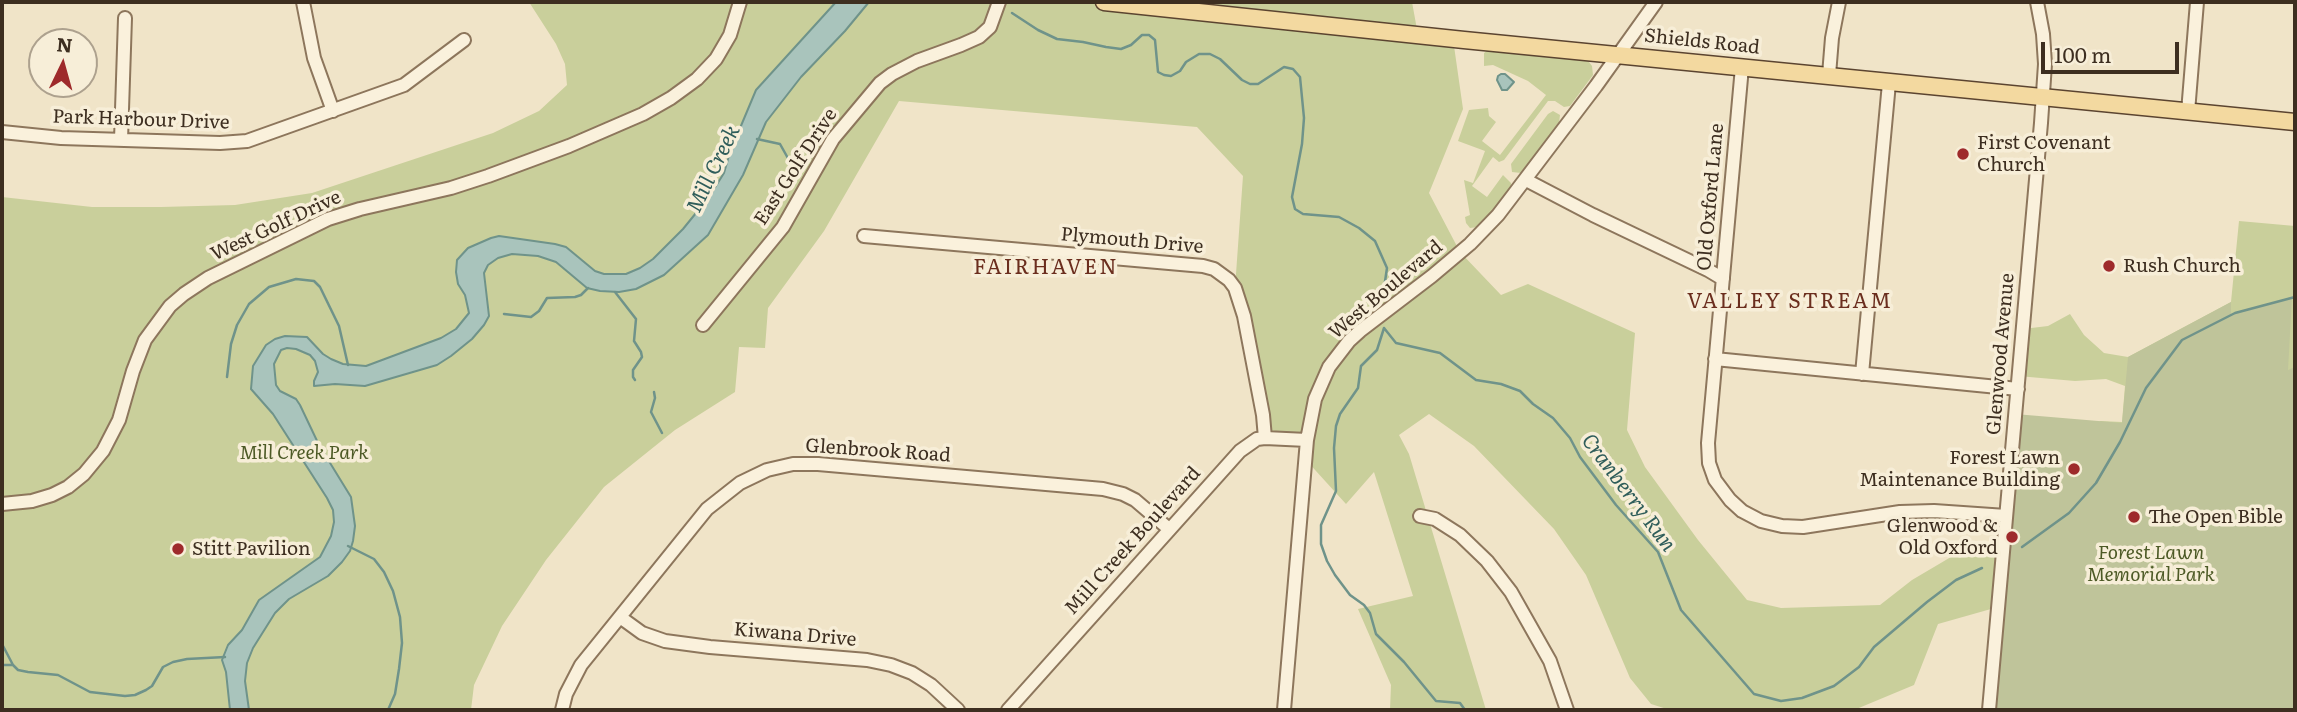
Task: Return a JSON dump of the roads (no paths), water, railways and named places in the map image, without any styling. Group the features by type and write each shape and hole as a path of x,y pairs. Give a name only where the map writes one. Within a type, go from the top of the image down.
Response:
{"main road":[{"name":"Shields Road","path":"1104,2 2295,122"}],"street":[{"path":"303,2 314,58 333,111"},
{"name":"West Golf Drive","path":"2,504 32,501 52,495 84,474 112,437 145,340 170,306 192,289 220,272 328,219 488,176 569,146 643,114 697,79 716,59 730,35 740,2"},
{"name":"East Golf Drive","path":"703,325 783,227 833,139 880,83 917,61 979,37 990,27 999,2"},
{"name":"West Boulevard","path":"1284,710 1307,440 1320,385 1335,357 1360,331 1470,244 1498,215 1656,2"},
{"path":"1829,75 1839,2"},
{"name":"Glenwood Avenue","path":"1989,710 2043,98 2045,64 2037,2"},
{"path":"2188,112 2197,2"},
{"path":"121,140 125,18"},
{"name":"Park Harbour Drive","path":"2,132 61,138 236,143 258,138 404,85 464,40"},
{"name":"Old Oxford Lane","path":"1742,67 1708,443 1709,463 1715,480 1742,511 1773,525 1794,527 1900,512 1934,511 2006,516"},
{"path":"1863,374 1889,83"},
{"path":"1526,180 1723,279"},
{"name":"Plymouth Drive","path":"864,236 1214,269 1235,288 1244,316 1265,438"},
{"path":"1715,359 2018,389"},
{"path":"1265,438 1307,440"},
{"name":"Mill Creek Boulevard","path":"1008,710 1231,460 1257,439 1265,438"},
{"name":"Glenbrook Road","path":"562,710 566,694 581,665 717,500 753,476 793,464 1103,489 1135,500 1169,529"},
{"path":"1420,516 1435,519 1460,535 1487,561 1511,592 1550,661 1567,710"},
{"name":"Kiwana Drive","path":"620,617 642,633 665,641 867,660 891,665 912,673 931,685 958,710"}],"water":[{"path":"836,2 869,2 801,77 766,122 743,175 708,235 664,275 636,289 600,291 587,288 556,262 538,256 512,254 498,258 488,265 484,273 489,316 472,339 437,365 365,386 314,386 318,372 310,355 296,349 281,350 274,364 276,385 280,391 296,399 319,445 351,497 355,526 353,541 350,551 328,576 289,599 275,613 247,663 245,681 249,710 230,710 222,660 228,645 242,630 259,600 320,557 331,536 334,522 333,510 327,498 273,414 251,389 253,366 266,345 285,336 307,337 331,359 343,364 366,366 441,338 456,329 469,313 465,295 458,284 457,260 468,248 499,236 566,247 595,271 604,274 626,274 640,268 683,229 709,197 724,173 756,90"},
{"path":"1501,74 1514,82 1507,90 1502,90 1497,80"}],"waterway":[{"name":"Cranberry Run","path":"1012,13 1057,39 1106,47 1121,49 1131,45 1142,35 1149,35 1155,40 1158,72 1164,75 1171,76 1180,71 1186,62 1199,54 1210,54 1220,59 1250,84 1258,84 1284,67 1293,69 1300,77 1304,118 1292,197 1295,209 1303,214 1339,217 1375,241 1387,268 1383,295"},
{"path":"757,139 780,144 794,169"},
{"path":"227,377 231,344 237,325 249,304 269,287 296,279 314,281 320,287 339,326 348,365"},
{"path":"504,314 531,317 539,311 547,298 575,297 588,288"},
{"path":"615,292 636,319 634,341 642,357 633,370 635,380"},
{"name":"Cranberry Run","path":"2022,547 2069,513 2096,483 2120,442 2146,388 2182,340 2235,313 2295,297"},
{"name":"Cranberry Run","path":"1384,328 1396,343 1440,353 1476,380 1501,384 1520,391 1553,418 1616,505 1658,552 1681,610 1754,694 1781,701 1802,698 1834,686 1859,667 1874,647 1927,602 1956,580 1982,568"},
{"path":"1384,328 1377,350 1361,366 1358,388 1340,414 1336,426 1336,491 1321,525 1321,544 1335,575 1350,595 1370,613 1376,634 1404,662 1436,701 1460,703 1465,710"},
{"path":"654,392 651,412 662,433"},
{"path":"348,546 374,559 384,572 393,591 400,617 402,643 399,669 395,694 388,710"},
{"path":"2,644 13,665"},
{"path":"2,665 13,665 18,670 28,672 58,675 90,692 125,696 135,695 152,686 163,667 173,662 225,657"}],"place":[{"name":"First Covenant Church","path":"1963,154"},
{"name":"Rush Church","path":"2109,266"},
{"name":"Forest Lawn Maintenance Building","path":"2074,469"},
{"name":"The Open Bible","path":"2134,517"},
{"name":"Glenwood & Old Oxford","path":"2012,537"},
{"name":"Stitt Pavilion","path":"178,549"}],"district":[{"name":"FAIRHAVEN","path":"1046,268"},
{"name":"VALLEY STREAM","path":"1790,302"}],"water label":[{"name":"Mill Creek","path":"714,169"}],"park label":[{"name":"Mill Creek Park","path":"304,453"},
{"name":"Forest Lawn Memorial Park","path":"2151,564"}]}
